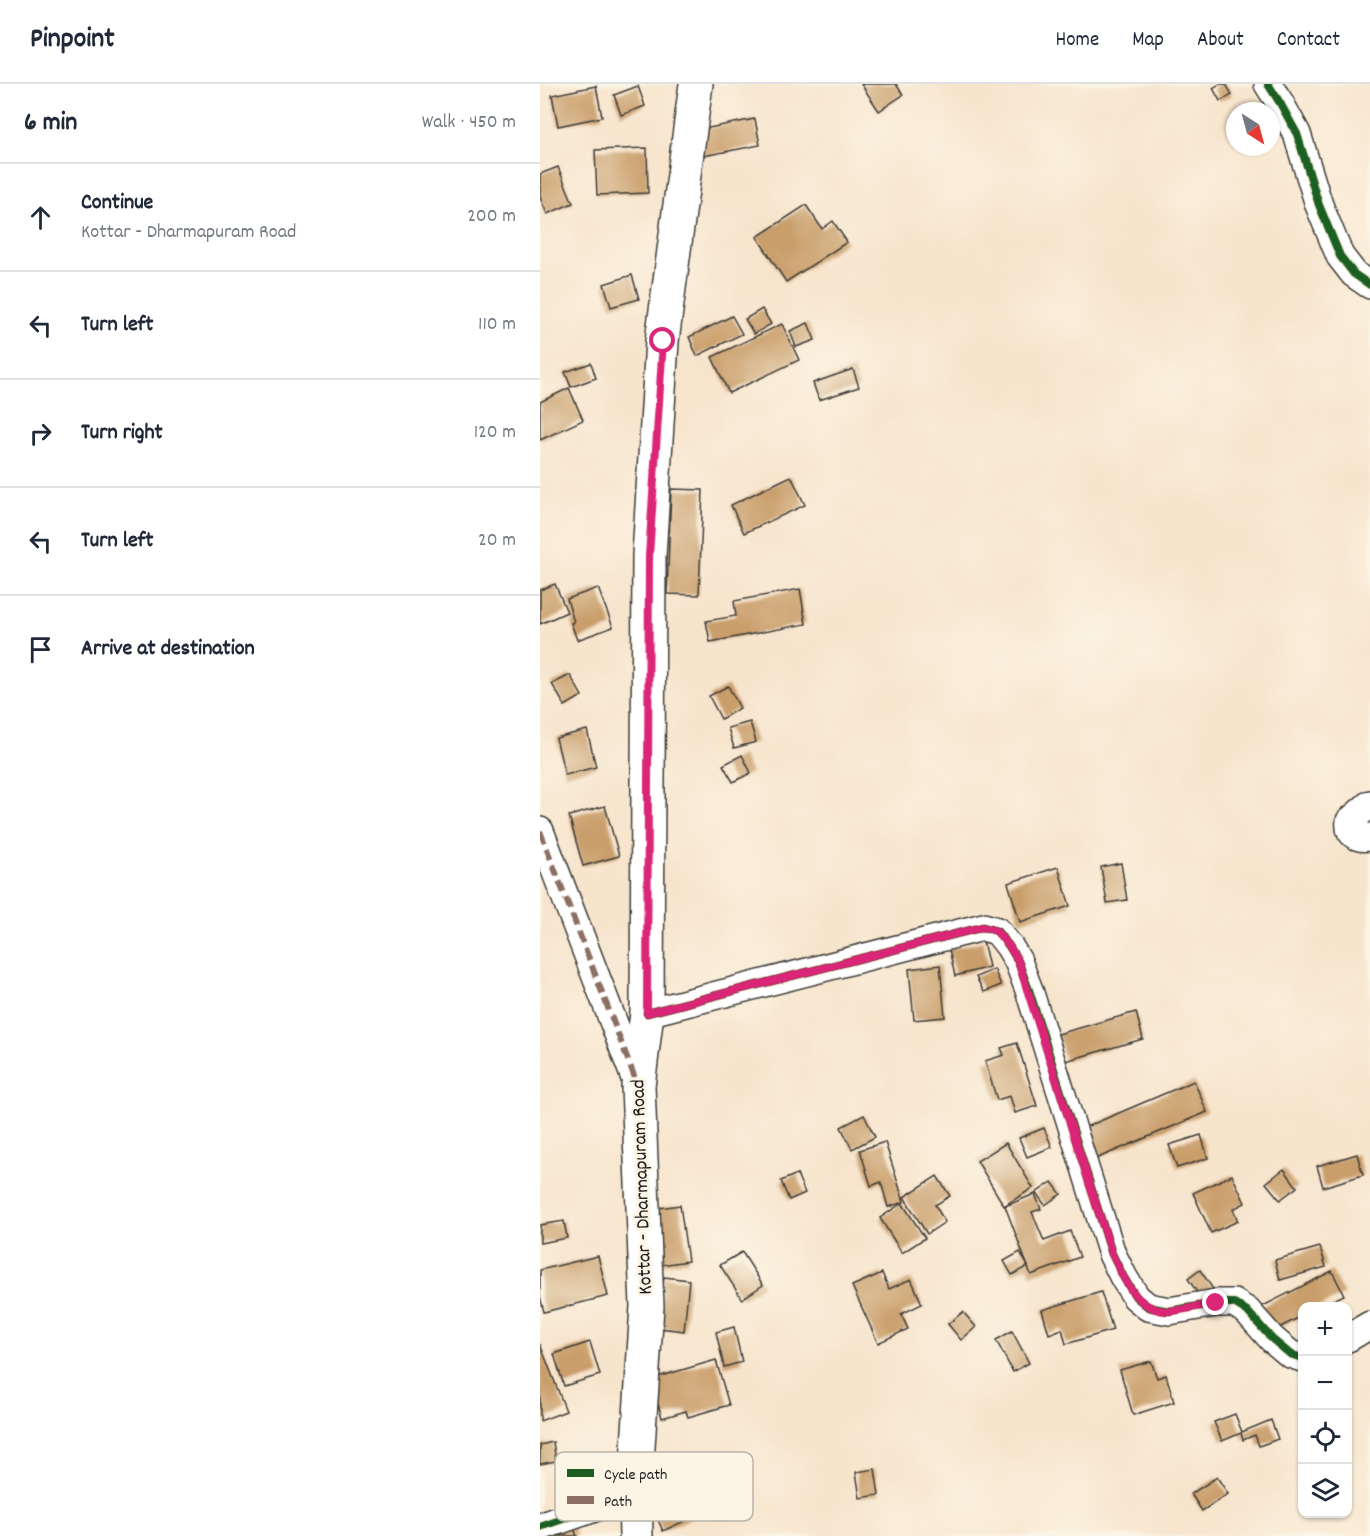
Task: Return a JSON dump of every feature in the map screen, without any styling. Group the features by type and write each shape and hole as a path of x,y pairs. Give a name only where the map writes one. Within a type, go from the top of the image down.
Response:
{"main road":[{"name":"Kottar - Dharmapuram Road","path":"638,1452 647,1306 638,1086 647,1013 649,556 663,341 696,84"},
{"name":"Kottar - Dharmapuram Road","path":"636,1521 636,1536"}],"street":[{"path":"1268,84 1298,134 1319,205 1340,256 1354,274 1370,285"},
{"path":"1370,804 1350,821 1349,826 1355,836 1370,837"},
{"path":"540,831 638,1086"},
{"path":"647,1013 983,927 996,931 1018,961 1112,1254 1136,1297 1148,1306 1169,1311 1216,1303 1234,1303 1247,1311 1272,1339 1290,1354 1298,1357"},
{"path":"1352,1335 1370,1325"},
{"path":"540,1527 557,1521"}],"building":[{"path":"861,84 896,84 903,95 879,111"},
{"path":"1226,84 1232,95 1220,101 1213,88"},
{"path":"596,86 602,117 558,126 552,95"},
{"path":"638,86 645,106 621,115 614,95"},
{"path":"755,119 760,145 703,156 698,130"},
{"path":"647,148 648,193 597,195 595,150"},
{"path":"558,167 573,203 547,214 540,197 540,174"},
{"path":"806,205 822,229 833,221 847,242 786,282 757,237"},
{"path":"632,275 639,299 611,307 604,284"},
{"path":"762,309 771,324 754,334 745,319"},
{"path":"732,316 742,334 697,356 689,337"},
{"path":"808,323 815,340 796,347 790,331"},
{"path":"782,324 799,360 729,393 712,357"},
{"path":"591,363 596,378 571,387 565,372"},
{"path":"853,369 859,387 819,400 813,383"},
{"path":"569,388 583,420 540,440 540,402"},
{"path":"791,476 805,505 744,533 731,505"},
{"path":"671,489 703,490 699,595 667,594"},
{"path":"555,584 567,612 540,624 540,590"},
{"path":"598,588 613,627 577,640 571,623 574,622 567,599"},
{"path":"800,589 806,624 710,642 706,621 736,616 734,601"},
{"path":"570,675 582,696 565,706 552,684"},
{"path":"728,686 740,708 721,719 709,696"},
{"path":"750,722 756,742 734,748 728,728"},
{"path":"587,730 596,767 565,775 556,738"},
{"path":"742,755 751,773 733,782 723,765"},
{"path":"605,806 619,856 583,866 569,816"},
{"path":"1121,863 1127,900 1107,903 1101,867"},
{"path":"1058,867 1070,906 1020,922 1008,883"},
{"path":"983,941 989,967 955,976 949,949"},
{"path":"940,965 945,1017 914,1020 909,969"},
{"path":"994,969 1001,985 984,992 976,977"},
{"path":"1136,1012 1143,1039 1065,1061 1058,1034"},
{"path":"1017,1043 1037,1106 1015,1113 1010,1096 997,1100 985,1061 1004,1055 1001,1048"},
{"path":"1194,1081 1207,1112 1093,1160 1085,1139 1090,1137 1086,1127"},
{"path":"864,1115 875,1137 852,1149 841,1127"},
{"path":"1044,1128 1052,1147 1027,1157 1019,1138"},
{"path":"1201,1135 1208,1158 1177,1168 1169,1145"},
{"path":"885,1142 904,1202 888,1207 881,1182 871,1186 860,1150"},
{"path":"1006,1143 1033,1188 1004,1206 977,1161"},
{"path":"1357,1154 1363,1175 1323,1187 1317,1166"},
{"path":"1284,1169 1297,1187 1280,1200 1266,1183"},
{"path":"797,1174 805,1193 789,1200 781,1181"},
{"path":"1232,1175 1245,1203 1233,1209 1238,1221 1211,1233 1193,1193"},
{"path":"937,1176 950,1196 935,1205 945,1222 927,1234 904,1197"},
{"path":"1052,1182 1061,1194 1045,1205 1036,1193"},
{"path":"1035,1194 1041,1209 1032,1212 1044,1241 1070,1231 1080,1257 1031,1275 1005,1206"},
{"path":"902,1203 925,1238 902,1253 880,1218"},
{"path":"680,1205 688,1261 661,1265 653,1209"},
{"path":"564,1221 567,1238 540,1243 540,1225"},
{"path":"1320,1247 1326,1267 1280,1280 1275,1260"},
{"path":"742,1252 763,1285 742,1299 720,1265"},
{"path":"1020,1252 1028,1266 1012,1275 1004,1261"},
{"path":"598,1256 608,1296 544,1312 540,1296 540,1270"},
{"path":"1200,1270 1213,1289 1201,1298 1188,1279"},
{"path":"1332,1271 1344,1295 1329,1302 1298,1302 1298,1318 1271,1332 1259,1308"},
{"path":"882,1273 889,1289 911,1279 922,1304 901,1314 908,1329 878,1343 852,1286"},
{"path":"664,1277 689,1280 684,1331 659,1328"},
{"path":"1101,1292 1113,1330 1066,1344 1062,1329 1049,1334 1042,1310"},
{"path":"963,1312 976,1327 961,1340 948,1324"},
{"path":"734,1327 742,1362 724,1367 716,1332"},
{"path":"1012,1331 1029,1363 1013,1372 996,1340"},
{"path":"590,1342 600,1375 564,1386 554,1354"},
{"path":"540,1344 566,1411 540,1421"},
{"path":"716,1360 729,1405 688,1417 686,1411 662,1418 651,1379"},
{"path":"1151,1361 1157,1378 1166,1375 1174,1402 1133,1415 1120,1370"},
{"path":"1235,1414 1242,1432 1271,1420 1278,1439 1259,1446 1255,1435 1243,1440 1241,1433 1222,1441 1214,1422"},
{"path":"553,1442 555,1461 540,1464 540,1445"},
{"path":"875,1469 879,1495 860,1498 856,1472"},
{"path":"1217,1477 1228,1494 1202,1511 1191,1494"},
{"path":"571,1521 577,1536 540,1536"},
{"path":"659,1521 684,1521 663,1531"}],"marked path":[{"path":"540,831 638,1086"}],"cycle path":[{"path":"1268,84 1297,134 1319,205 1340,256 1354,274 1370,285"},
{"path":"647,1013 983,927 997,931 1018,961 1112,1254 1136,1297 1148,1307 1169,1311 1216,1303 1234,1303 1247,1311 1272,1339 1290,1354 1298,1357"},
{"path":"540,1527 557,1521"}],"route":[{"path":"663,341 649,556 647,1013 983,927 996,931 1018,961 1029,990 1112,1254 1124,1278 1136,1297 1148,1306 1169,1311 1216,1303"}]}
